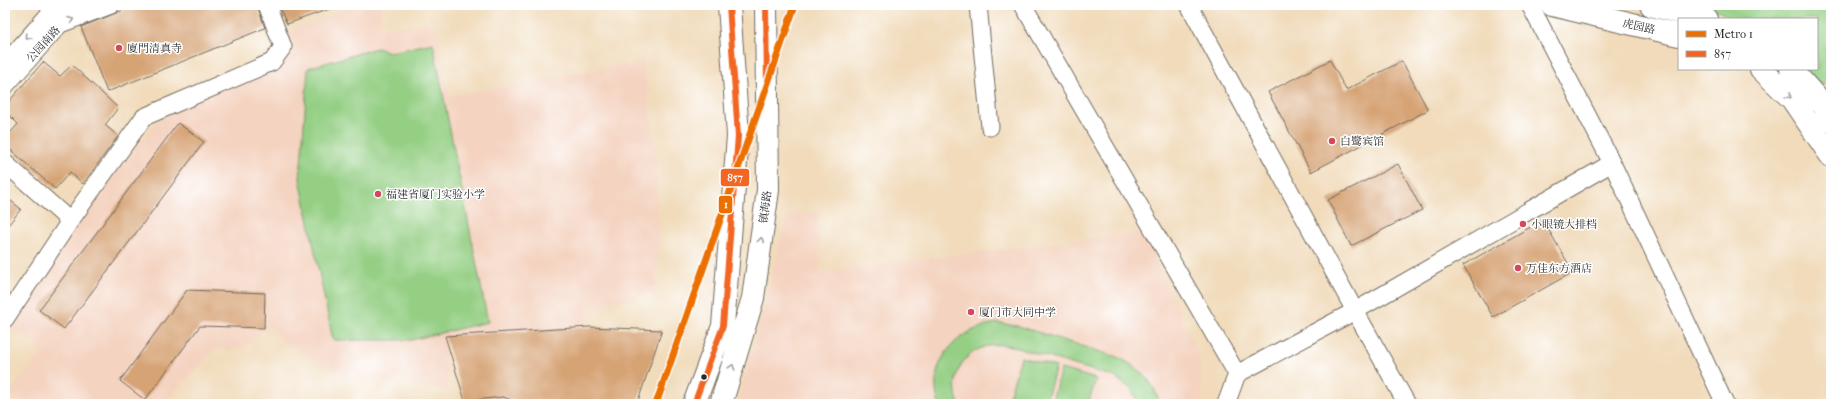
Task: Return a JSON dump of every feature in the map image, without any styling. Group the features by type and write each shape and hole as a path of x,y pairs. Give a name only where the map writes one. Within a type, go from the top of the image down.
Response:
{"main road":[{"path":"694,404 723,326 738,136 729,5"},
{"name":"镇海路","path":"721,404 753,298 768,190 766,5"},
{"name":"虎园路","path":"1552,5 1678,35"},
{"path":"1651,5 1702,18"},
{"path":"1762,70 1792,99 1831,156"},
{"path":"1792,70 1824,106 1831,121"}],"street":[{"name":"公园南路","path":"5,64 50,9 69,5"},
{"name":"公园南路","path":"5,86 60,24 111,5"},
{"path":"5,319 70,221 144,117 272,62 283,46 267,5"},
{"path":"978,5 990,127"},
{"path":"1023,5 1236,374"},
{"path":"1189,5 1354,311 1407,404"},
{"path":"1530,5 1612,163 1725,404"},
{"path":"5,163 70,221"},
{"path":"1226,404 1236,374 1354,311 1612,163"}],"shaded area":[{"name":"福建省厦门实验小学","path":"356,5 380,5 381,28 435,24 449,96 643,62 655,145 659,242 656,293 588,307 589,327 445,336 448,390 346,378 278,337 269,327 243,347 214,350 163,404 23,404 6,398 43,352 5,321 5,308 170,106 263,57 293,30"},
{"name":"厦门市大同中学","path":"818,212 820,272 1142,232 1198,353 1203,404 738,404 787,216"},
{"path":"503,397 522,404 482,404 484,399"}],"green space":[{"path":"1706,5 1831,5 1831,86 1817,83 1801,70 1818,70 1818,18 1731,18"},
{"path":"433,43 488,322 411,340 333,340 300,179 308,68 377,48 390,52"},
{"path":"998,323 1018,326 1117,357 1125,361 1144,375 1149,381 1160,404 1139,404 1131,389 1115,377 1011,346 998,345 985,347 975,351 966,358 956,379 956,391 959,404 939,404 936,389 937,374 941,361 948,350 958,340 970,332 983,326"},
{"path":"1021,357 1056,367 1045,404 1007,404"},
{"path":"1061,369 1096,379 1088,404 1051,404"}],"building":[{"path":"136,5 257,5 265,28 107,92 81,27"},
{"path":"278,5 335,5 335,7 287,24"},
{"name":"白鹭宾馆","path":"1330,60 1346,90 1402,61 1428,110 1311,172 1268,92"},
{"path":"43,62 60,76 72,65 118,108 105,125 118,136 83,184 70,172 55,189 5,145 5,139 18,124 5,111 5,106"},
{"path":"178,123 204,142 64,329 39,310"},
{"path":"1398,164 1422,210 1351,246 1328,200"},
{"path":"5,196 21,209 5,229"},
{"name":"万佳东方酒店","path":"1543,220 1573,272 1493,317 1463,265"},
{"path":"187,290 265,293 264,328 200,326 145,400 120,381"},
{"path":"589,327 662,330 637,404 522,404 503,397 465,401 445,336"}],"metro line":[{"name":"1","path":"656,404 795,5"}],"transit line":[{"name":"857","path":"694,404 723,326 738,136 729,5"},
{"name":"857","path":"766,5 767,88"}],"place":[{"name":"廈門清真寺","path":"119,48"},
{"name":"白鹭宾馆","path":"1332,141"},
{"name":"福建省厦门实验小学","path":"378,194"},
{"name":"小眼镜大排档","path":"1523,224"},
{"name":"万佳东方酒店","path":"1518,268"},
{"name":"厦门市大同中学","path":"971,312"}]}
